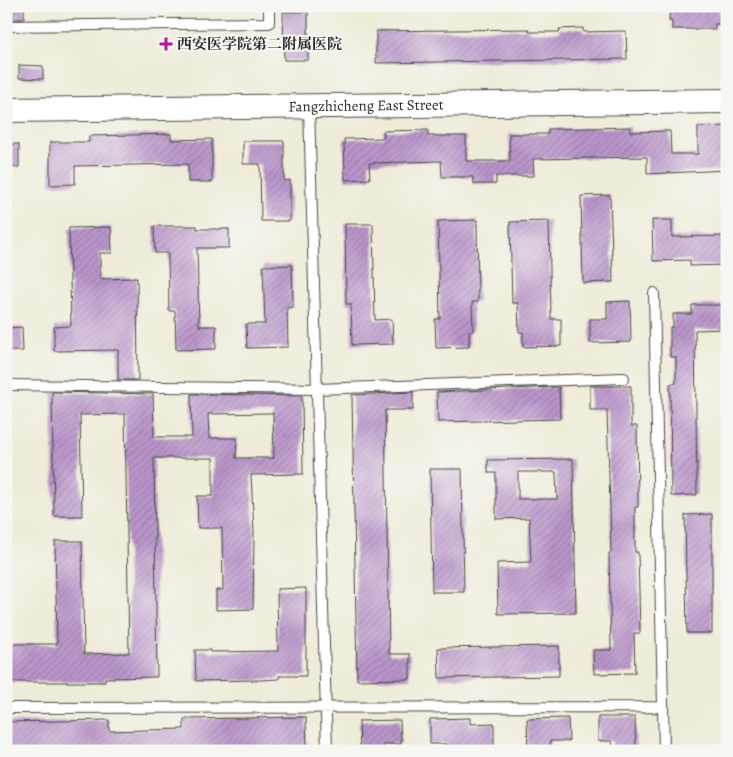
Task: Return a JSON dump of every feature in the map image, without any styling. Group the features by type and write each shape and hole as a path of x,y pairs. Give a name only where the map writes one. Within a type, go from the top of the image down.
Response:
{"street":[{"name":"Fangzhicheng East Street","path":"6,110 727,101"}],"lane":[{"path":"6,26 269,23 269,6"},
{"path":"309,106 327,751"},
{"path":"654,293 664,751"},
{"path":"6,385 318,389 624,378"},
{"path":"6,708 325,706 663,707"}],"building":[{"path":"6,6 24,6 24,19 6,19"},
{"path":"670,6 727,6 727,24 715,24 715,29 672,29 672,21 669,21"},
{"path":"283,12 308,12 308,60 284,60"},
{"path":"583,28 583,32 626,31 627,59 376,63 376,31 529,29 529,32 560,32 559,29"},
{"path":"19,65 43,66 43,79 19,78"},
{"path":"727,126 727,170 647,174 647,157 533,159 534,176 496,176 496,184 474,184 473,177 442,177 441,161 369,163 370,179 345,180 344,139 384,138 383,131 428,130 428,136 466,136 466,161 510,161 509,134 548,134 548,129 630,127 630,132 670,131 671,154 698,154 698,127"},
{"path":"171,134 171,140 212,139 212,182 188,182 188,164 75,166 75,184 50,185 50,142 89,142 89,136"},
{"path":"243,141 284,141 284,181 290,180 290,221 261,221 260,164 243,164"},
{"path":"6,144 19,144 19,167 6,167"},
{"path":"610,195 613,282 583,283 581,196"},
{"path":"477,220 478,302 472,302 473,331 469,331 469,347 436,348 435,319 440,319 438,221"},
{"path":"652,220 672,220 672,237 727,236 727,265 690,266 690,260 653,261"},
{"path":"549,221 551,319 561,319 561,346 523,347 523,332 519,332 518,303 512,303 510,222"},
{"path":"345,224 373,224 375,320 392,319 393,344 352,345 351,304 346,304"},
{"path":"154,226 197,226 197,229 229,229 229,248 197,248 199,326 216,326 216,349 176,350 175,311 169,311 168,253 155,253"},
{"path":"111,227 112,253 100,253 100,279 137,278 138,380 118,380 118,350 54,351 54,327 71,326 69,228"},
{"path":"292,265 293,307 287,308 288,347 247,348 246,324 265,324 263,266"},
{"path":"630,301 631,342 590,343 590,319 607,319 607,302"},
{"path":"692,305 727,305 727,329 695,330 697,495 671,496 670,384 676,383 676,357 670,357 670,327 673,327 673,314 692,314"},
{"path":"22,327 23,351 6,351 6,328"},
{"path":"590,386 631,386 631,426 637,426 638,507 635,507 635,552 638,552 640,633 634,633 635,673 594,674 593,650 611,650 609,553 611,553 607,410 590,410"},
{"path":"559,387 560,419 438,422 437,392"},
{"path":"52,392 153,394 154,437 192,437 191,394 302,396 303,474 251,475 254,532 253,609 216,610 216,590 223,590 222,528 198,528 197,496 213,496 213,458 154,458 157,677 105,678 105,682 6,682 6,644 57,644 55,541 82,541 84,654 129,653 125,414 80,415 82,516 54,516","holes":["273,413 274,458 236,458 237,438 209,438 208,414"]},
{"path":"413,392 413,410 385,410 389,654 410,654 410,679 357,680 352,395"},
{"path":"573,459 576,613 498,614 497,563 531,562 529,518 496,519 496,473 488,473 488,460","holes":["518,472 556,472 557,499 518,499"]},
{"path":"430,469 462,469 464,592 432,592"},
{"path":"712,514 712,633 687,633 685,515"},
{"path":"306,588 306,676 279,676 279,679 261,680 196,681 195,650 210,650 210,652 278,651 277,589"},
{"path":"559,646 559,676 439,678 438,648"},
{"path":"306,717 307,751 6,751 6,722 109,720 109,731 184,729 184,719"},
{"path":"598,717 635,717 636,751 613,751 612,741 598,741"},
{"path":"470,718 470,724 494,723 494,751 447,751 447,744 430,744 430,719"},
{"path":"568,718 569,741 550,741 550,751 528,751 527,719"},
{"path":"400,720 401,744 384,744 384,751 360,751 359,721"}],"place":[{"name":"西安医学院第二附属医院","path":"166,44"}]}
